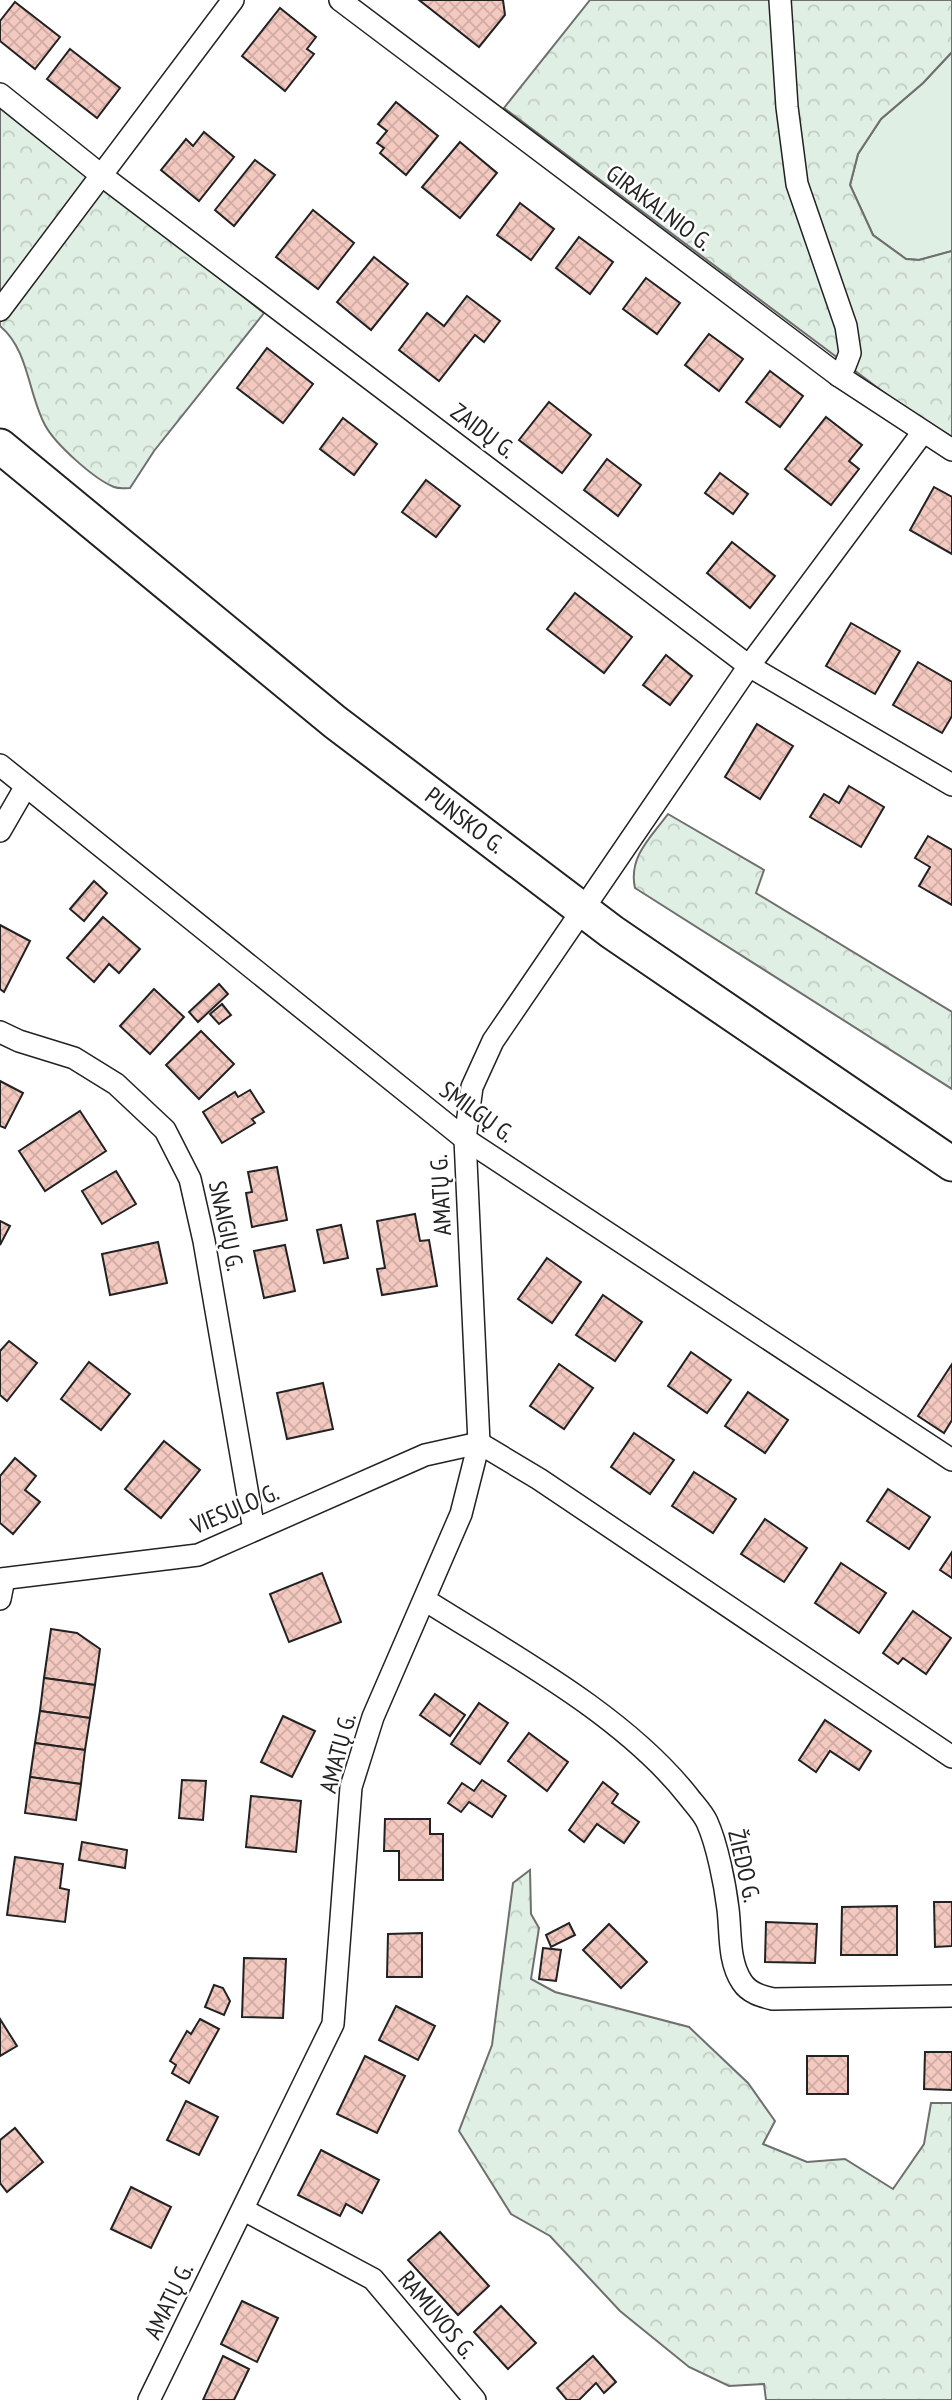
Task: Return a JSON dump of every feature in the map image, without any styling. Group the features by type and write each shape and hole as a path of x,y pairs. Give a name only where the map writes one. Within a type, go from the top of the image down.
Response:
{"main road":[{"name":"PUNSKO G.","path":"0,446 335,722 583,911 952,1164"}],"street":[{"path":"0,310 233,0"},
{"name":"GIRAKALNIO G.","path":"340,0 839,376 952,450"},
{"path":"780,0 787,107 797,184 846,326 850,353 839,376"},
{"name":"ZAIDŲ G.","path":"0,94 101,175 749,666 952,785"},
{"name":"AMATŲ G.","path":"149,2400 333,2024 352,1787 373,1717 461,1514 479,1443 465,1139 472,1087 493,1041 749,666 923,432"},
{"name":"SMILGŲ G.","path":"0,765 465,1139 952,1460"},
{"path":"0,831 26,786"},
{"name":"SNAIGIŲ G.","path":"0,1032 19,1041 74,1058 116,1084 165,1130 190,1179 204,1241 254,1531"},
{"path":"479,1443 539,1479 952,1757"},
{"name":"VIESULO G.","path":"1,1586 198,1555 425,1455 479,1443"},
{"name":"ŽIEDO G.","path":"425,1600 534,1668 614,1724 671,1776 706,1820 728,1907 734,1966 743,1984 754,1994 773,1999 952,1996"},
{"name":"RAMUVOS G.","path":"244,2210 373,2279 475,2400"}],"green space":[{"path":"590,0 952,0 952,52 923,83 881,119 858,154 850,185 873,235 906,259 919,260 952,251 952,437 898,403 504,108"},
{"path":"952,52 952,251 919,260 906,259 873,235 850,185 858,154 881,119 923,83"},
{"path":"0,105 264,313 154,451 130,488 114,487 96,477 50,433 39,413 17,347 0,326"},
{"path":"668,814 764,870 756,893 952,1012 952,1089 635,888 635,867 642,848"},
{"path":"530,1870 531,1914 539,1928 531,1979 555,1992 689,2027 748,2083 775,2121 763,2144 807,2162 845,2159 893,2189 924,2144 931,2103 952,2103 952,2400 766,2400 764,2384 729,2386 689,2367 620,2311 550,2236 511,2214 459,2131 492,2045 513,1883"}],"building":[{"path":"419,0 503,0 505,15 479,47"},
{"path":"15,2 60,37 35,69 0,41 0,21"},
{"path":"280,8 316,37 307,49 314,54 285,91 242,56"},
{"path":"70,49 120,88 97,118 47,79"},
{"path":"396,102 438,136 406,175 380,153 384,148 377,143 387,131 378,124"},
{"path":"204,132 234,157 199,201 161,170 186,139 193,146"},
{"path":"460,142 497,173 460,218 422,187"},
{"path":"255,160 275,175 234,226 215,210"},
{"path":"520,203 554,229 531,260 497,235"},
{"path":"313,210 354,243 318,289 276,257"},
{"path":"579,237 613,262 590,294 556,268"},
{"path":"374,257 408,284 371,330 337,302"},
{"path":"646,278 680,303 657,334 623,309"},
{"path":"467,296 500,321 484,342 475,335 439,381 399,350 427,313 444,326"},
{"path":"709,334 743,359 719,391 685,365"},
{"path":"267,348 313,384 283,423 237,388"},
{"path":"770,371 803,396 780,427 746,402"},
{"path":"549,402 591,435 562,473 519,440"},
{"path":"826,417 862,445 849,461 859,469 831,505 785,469"},
{"path":"343,418 377,444 354,475 320,449"},
{"path":"607,459 641,485 618,516 584,490"},
{"path":"720,473 748,494 733,514 705,493"},
{"path":"426,480 460,506 436,537 402,512"},
{"path":"934,487 952,497 952,554 910,530"},
{"path":"732,542 775,576 750,608 707,573"},
{"path":"575,593 632,637 604,673 547,629"},
{"path":"851,623 900,651 875,694 826,666"},
{"path":"666,655 692,676 670,705 643,685"},
{"path":"918,662 952,682 952,716 942,733 893,705"},
{"path":"757,724 793,746 760,799 725,777"},
{"path":"849,786 884,807 861,847 810,817 824,794 839,803"},
{"path":"928,836 952,850 952,905 919,886 930,867 915,858"},
{"path":"94,881 107,893 84,921 70,909"},
{"path":"103,917 140,949 119,973 109,964 94,982 67,958"},
{"path":"0,925 30,941 4,992 0,989"},
{"path":"219,984 228,994 198,1022 189,1012"},
{"path":"154,989 184,1017 150,1054 120,1026"},
{"path":"222,1004 231,1015 219,1024 210,1014"},
{"path":"201,1031 234,1064 199,1099 166,1065"},
{"path":"0,1081 23,1093 5,1128 0,1126"},
{"path":"250,1090 264,1112 252,1119 255,1123 222,1143 203,1112 235,1092 238,1097"},
{"path":"80,1111 106,1151 45,1191 19,1151"},
{"path":"277,1167 287,1220 252,1227 246,1193 252,1192 248,1172"},
{"path":"116,1171 136,1204 102,1224 82,1191"},
{"path":"415,1214 420,1241 429,1240 437,1286 382,1295 377,1269 385,1268 377,1221"},
{"path":"0,1221 10,1226 0,1245"},
{"path":"341,1225 348,1258 324,1263 317,1230"},
{"path":"158,1242 167,1283 110,1295 102,1254"},
{"path":"285,1245 295,1291 264,1298 254,1251"},
{"path":"547,1258 581,1282 552,1323 518,1299"},
{"path":"603,1295 642,1322 615,1361 576,1335"},
{"path":"9,1341 37,1363 7,1401 0,1395 0,1351"},
{"path":"691,1352 731,1380 707,1413 668,1386"},
{"path":"89,1362 130,1394 101,1430 61,1399"},
{"path":"559,1364 593,1388 564,1429 530,1406"},
{"path":"952,1364 952,1420 944,1433 918,1416"},
{"path":"323,1383 333,1429 287,1439 277,1393"},
{"path":"748,1392 788,1420 765,1453 725,1426"},
{"path":"634,1433 674,1460 650,1494 611,1467"},
{"path":"164,1441 200,1470 161,1518 125,1489"},
{"path":"15,1458 36,1476 25,1490 40,1502 13,1534 0,1523 0,1476"},
{"path":"694,1472 736,1499 713,1533 672,1506"},
{"path":"888,1489 930,1517 909,1549 867,1521"},
{"path":"765,1519 807,1548 784,1582 741,1554"},
{"path":"952,1552 952,1578 940,1570"},
{"path":"841,1563 886,1593 859,1633 815,1603"},
{"path":"322,1573 341,1622 289,1642 270,1594"},
{"path":"913,1611 951,1638 926,1674 903,1658 898,1664 883,1653"},
{"path":"51,1629 77,1633 100,1649 95,1685 44,1678"},
{"path":"44,1678 95,1685 90,1718 40,1711"},
{"path":"435,1694 465,1715 450,1736 420,1715"},
{"path":"479,1703 508,1723 480,1764 451,1744"},
{"path":"40,1711 90,1718 85,1750 35,1743"},
{"path":"283,1716 315,1731 292,1777 261,1762"},
{"path":"825,1720 871,1751 859,1770 830,1751 816,1772 799,1760"},
{"path":"529,1733 568,1762 547,1791 508,1761"},
{"path":"35,1743 85,1750 81,1784 30,1777"},
{"path":"30,1777 81,1784 76,1820 25,1813"},
{"path":"182,1780 206,1781 203,1820 179,1818"},
{"path":"482,1780 506,1796 492,1817 469,1802 461,1812 448,1803 462,1783 474,1791"},
{"path":"603,1782 618,1794 612,1803 639,1822 624,1843 597,1824 584,1842 569,1830"},
{"path":"251,1796 301,1801 296,1852 246,1847"},
{"path":"385,1819 430,1819 430,1834 443,1834 443,1880 399,1880 399,1851 384,1851"},
{"path":"82,1842 127,1850 125,1868 79,1860"},
{"path":"15,1857 63,1864 60,1888 69,1890 65,1922 7,1915"},
{"path":"934,1902 952,1902 952,1946 935,1947"},
{"path":"897,1906 897,1955 841,1955 842,1907"},
{"path":"766,1922 817,1924 815,1963 765,1962"},
{"path":"569,1923 575,1935 551,1947 546,1935"},
{"path":"609,1924 647,1962 621,1988 583,1950"},
{"path":"422,1933 422,1977 387,1977 388,1934"},
{"path":"543,1948 561,1950 556,1981 539,1979"},
{"path":"244,1958 286,1959 283,2018 242,2017"},
{"path":"214,1985 223,1988 230,2001 224,2015 205,2007"},
{"path":"396,2006 435,2026 418,2060 379,2040"},
{"path":"0,2019 17,2046 0,2056"},
{"path":"200,2019 219,2029 189,2083 172,2073 176,2065 170,2061 187,2031 191,2034"},
{"path":"925,2052 952,2052 952,2090 924,2089"},
{"path":"365,2056 405,2076 377,2133 337,2114"},
{"path":"807,2056 848,2056 848,2094 807,2094"},
{"path":"186,2101 218,2117 199,2155 167,2140"},
{"path":"15,2128 43,2162 7,2192 0,2183 0,2140"},
{"path":"321,2150 379,2180 362,2213 346,2204 340,2216 298,2195"},
{"path":"131,2187 171,2207 151,2248 111,2229"},
{"path":"440,2232 489,2286 458,2315 408,2260"},
{"path":"242,2301 278,2318 257,2362 221,2344"},
{"path":"501,2306 536,2343 508,2369 474,2332"},
{"path":"223,2356 249,2369 234,2400 203,2400"},
{"path":"593,2356 616,2382 604,2393 596,2383 579,2400 567,2400 557,2388"}]}
